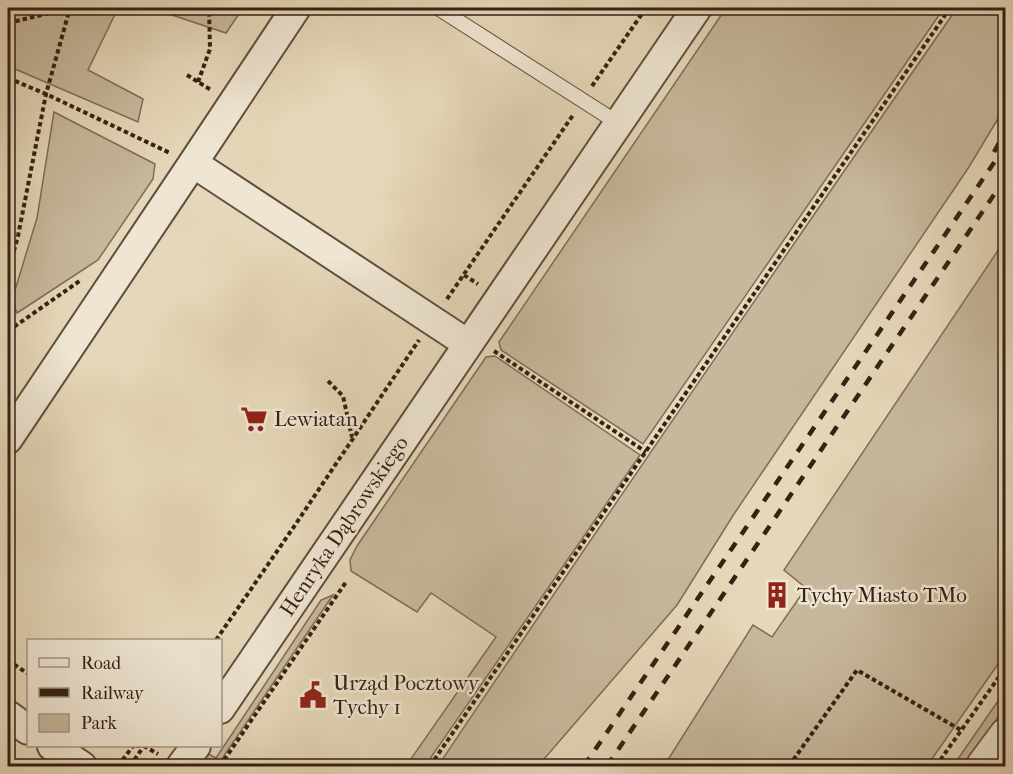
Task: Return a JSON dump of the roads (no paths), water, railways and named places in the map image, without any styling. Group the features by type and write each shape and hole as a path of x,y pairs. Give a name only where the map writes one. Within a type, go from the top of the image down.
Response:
{"street":[{"path":"8,439 296,8"},
{"name":"Henryka Dąbrowskiego","path":"222,705 481,343 500,298 697,8"},
{"path":"194,163 481,343"},
{"path":"8,715 27,729"},
{"path":"983,766 1005,735"},
{"path":"54,747 82,766"},
{"path":"181,766 194,747"}],"lane":[{"path":"438,8 618,123"}],"railway":[{"path":"994,152 1006,130"},
{"path":"584,766 1006,145"},
{"path":"607,766 1006,177"}],"place":[{"name":"Lewiatan","path":"254,419"},
{"name":"Tychy Miasto TMo","path":"777,595"},
{"name":"Urząd Pocztowy Tychy 1","path":"313,695"}]}
